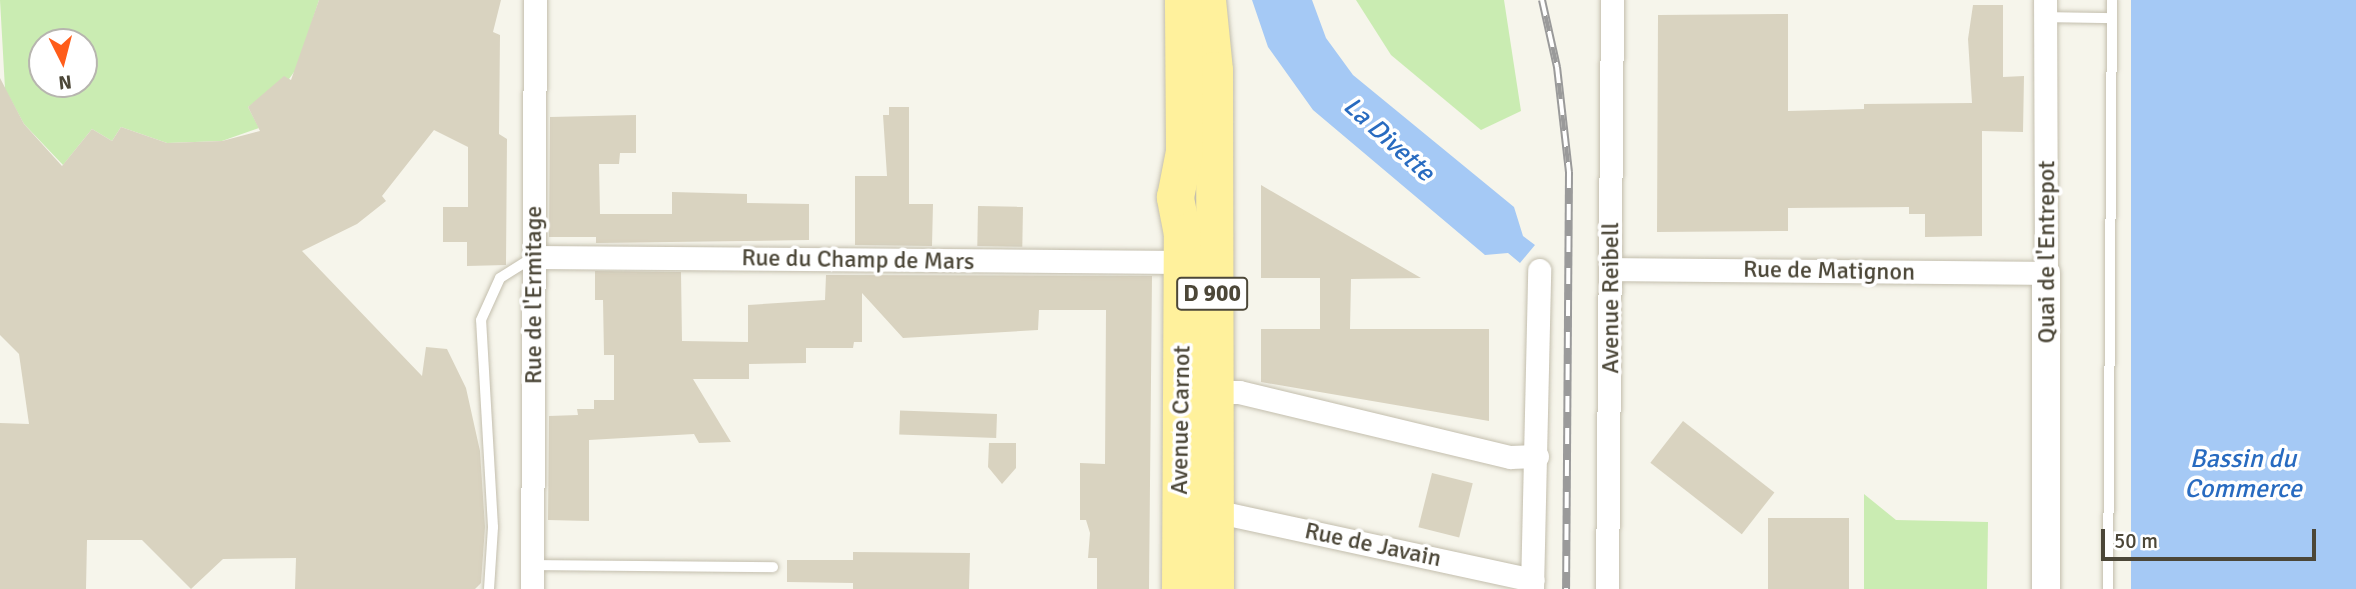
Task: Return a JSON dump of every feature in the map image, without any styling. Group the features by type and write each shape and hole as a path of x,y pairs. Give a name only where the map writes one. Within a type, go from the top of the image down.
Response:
{"main road":[{"name":"Avenue Carnot","path":"1207,0 1214,70 1212,391 1215,589"},
{"name":"Avenue Carnot","path":"1180,589 1181,262 1175,197 1184,151 1188,32"}],"street":[{"name":"Rue de l'Ermitage","path":"532,589 535,0"},
{"name":"Avenue Reibell","path":"1607,589 1612,269 1608,2"},
{"name":"Quai de l'Entrepot","path":"2045,9 2048,504 2046,589"},
{"name":"Rue du Champ de Mars","path":"534,257 1181,262"},
{"name":"Rue de Matignon","path":"1612,269 2046,273"},
{"path":"1533,584 1539,270"},
{"path":"1212,391 1239,393 1510,457 1537,456"},
{"name":"Quai de l'Entrepot","path":"2031,589 2048,504"},
{"name":"Rue de Javain","path":"1214,511 1533,584"}],"lane":[{"path":"2108,589 2112,0"},
{"path":"2045,9 2112,18"},
{"path":"489,589 493,527 481,320 500,278 534,257"},
{"path":"532,565 773,567"}],"green space":[{"path":"0,0 319,0 297,68 289,79 248,107 259,128 222,141 167,143 121,127 112,141 92,129 63,165 24,124 5,89"},
{"path":"1356,0 1504,0 1521,111 1481,130 1391,55"},
{"path":"1864,494 1896,520 1988,522 1987,589 1864,589"}],"water":[{"name":"La Divette","path":"1252,0 1312,0 1326,38 1353,75 1514,207 1523,236 1535,245 1520,263 1508,253 1485,255 1313,110 1268,47"},
{"name":"Bassin du Commerce","path":"2131,0 2356,0 2356,589 2131,589"}],"building":[{"path":"319,0 501,0 493,32 500,35 499,134 507,139 506,265 467,266 467,242 443,242 443,207 468,207 468,147 434,130 382,196 386,201 357,224 302,251 422,376 426,347 447,349 466,388 480,451 485,527 481,583 475,589 295,589 296,558 223,559 191,589 142,540 87,540 86,589 0,589 0,423 29,424 19,354 0,335 0,78 24,124 62,166 92,129 112,141 121,127 167,143 222,141 260,131 248,107 284,76 291,80"},
{"path":"1973,5 2003,5 2003,77 2024,76 2023,132 1982,131 1982,236 1925,237 1925,214 1909,214 1909,207 1788,208 1788,231 1657,232 1658,15 1788,14 1788,111 1864,109 1864,104 1972,103 1968,39"},
{"path":"889,107 909,107 909,204 933,204 932,246 855,245 855,176 887,176 883,115 889,115"},
{"path":"636,115 636,153 620,153 619,164 599,164 600,214 672,214 672,192 747,194 747,203 809,204 809,240 596,243 596,237 549,237 550,117"},
{"path":"1261,185 1421,278 1351,279 1350,329 1489,329 1489,421 1261,382 1261,329 1320,329 1320,278 1261,278"},
{"path":"978,206 1023,207 1022,247 977,246"},
{"path":"595,271 681,272 682,341 748,342 748,305 825,300 826,275 1152,276 1149,589 1097,589 1097,558 1088,558 1090,533 1086,520 1080,520 1080,463 1105,464 1106,310 1039,310 1038,330 903,338 862,293 862,342 854,342 853,348 806,348 806,363 749,364 749,379 693,379 731,442 699,443 694,434 589,440 589,521 548,520 549,416 578,415 577,409 594,409 594,400 614,400 614,355 604,355 603,300 595,300"},
{"path":"900,411 997,414 996,438 899,435"},
{"path":"1683,421 1774,492 1742,534 1650,463"},
{"path":"989,443 1016,443 1016,468 1002,484 988,467"},
{"path":"1432,473 1473,483 1459,537 1418,527"},
{"path":"1768,518 1849,518 1849,589 1768,589"},
{"path":"853,552 970,553 969,589 853,589 853,583 787,582 787,560 853,560"}],"railway":[{"path":"1542,0 1557,67 1569,172 1566,589"}]}
